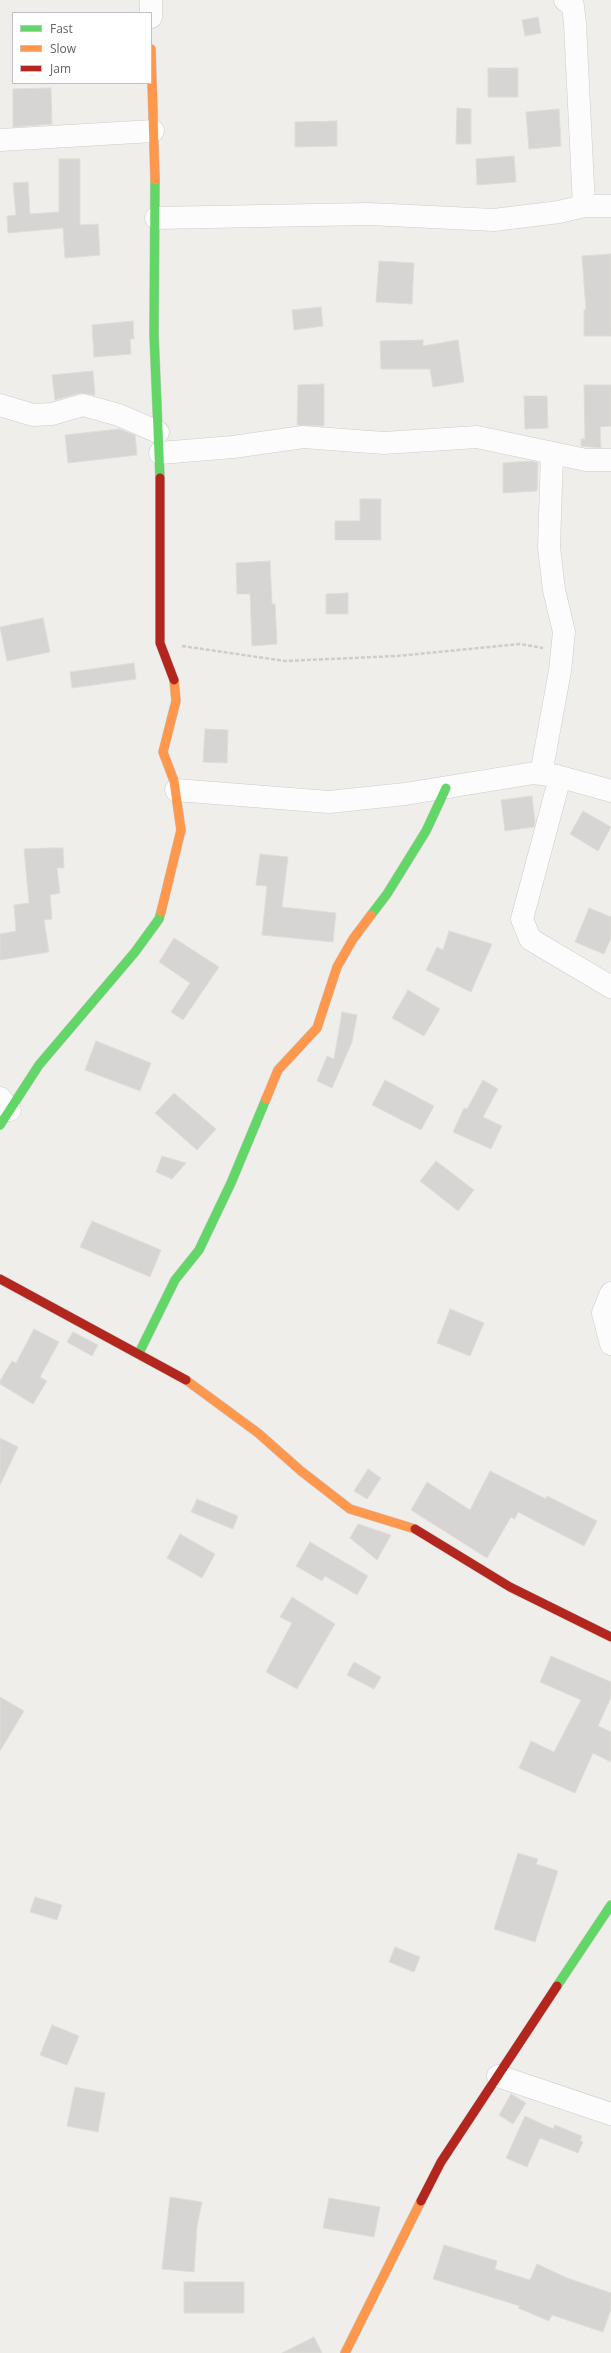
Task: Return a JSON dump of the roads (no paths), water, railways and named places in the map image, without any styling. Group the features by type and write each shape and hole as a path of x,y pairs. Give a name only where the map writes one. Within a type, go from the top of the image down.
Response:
{"street":[{"path":"151,0 151,12"},
{"path":"565,0 573,6 575,24 584,206"},
{"path":"3,1111 39,1065 135,952 159,919 181,830 176,790 163,752 176,701 176,687 160,642 159,442 154,335 156,218 152,84"},
{"path":"0,140 153,131"},
{"path":"156,218 369,214 494,220 559,212 584,206 611,206"},
{"path":"0,405 33,415 52,414 83,405 119,415 159,442 233,447 303,437 384,443 477,437 586,460 611,460"},
{"path":"552,453 549,547 554,590 564,632 551,775 522,919 530,939 611,987"},
{"path":"176,790 329,802 446,788 534,773 551,775 611,791"},
{"path":"139,1353 175,1280 199,1250 231,1183 278,1070 318,1028 337,968 353,939 387,894 426,831 446,788"},
{"path":"0,1279 180,1375 258,1433 301,1471 350,1509 415,1529 510,1587 611,1637"},
{"path":"611,1293 603,1313 611,1344"},
{"path":"345,2353 386,2268 441,2162 611,1905"},
{"path":"498,2076 611,2114"}]}
